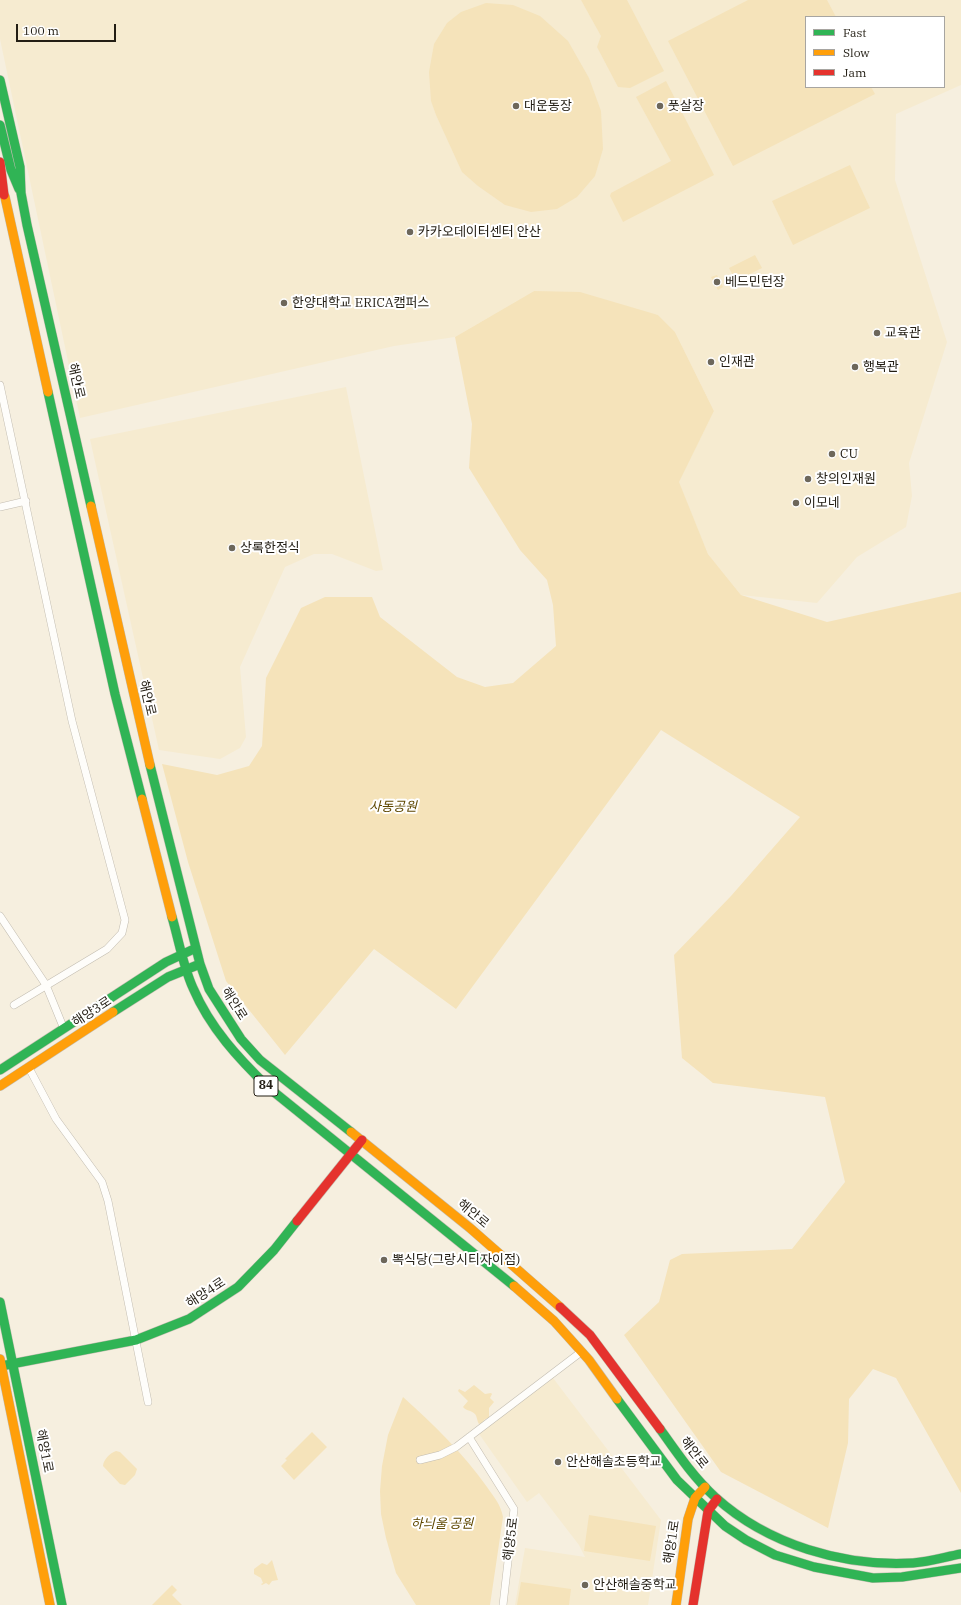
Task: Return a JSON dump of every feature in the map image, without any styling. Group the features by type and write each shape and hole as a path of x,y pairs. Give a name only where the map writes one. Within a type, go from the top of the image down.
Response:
{"main road":[{"name":"해안로","path":"0,80 20,167 21,193 136,707 200,964 209,989 226,1017 241,1039 260,1060 362,1140 470,1228 581,1325 590,1335 691,1473 717,1499 760,1530 794,1545 828,1555 888,1563 914,1563 961,1554"},
{"path":"0,125 11,170 21,193"},
{"path":"0,162 5,197"},
{"name":"84","path":"0,187 5,197 55,416 115,694 181,954 192,988 208,1019 241,1061 269,1088 514,1286 554,1321 589,1360 651,1446 678,1480 725,1526 746,1540 775,1555 814,1567 873,1578 902,1577 961,1568"},
{"name":"해양3로","path":"0,1070 166,962 196,948"},
{"name":"해양3로","path":"0,1086 164,979 200,964"},
{"name":"해양4로","path":"1,1363 13,1364 136,1340 189,1320 238,1288 274,1250 362,1140"},
{"name":"해양1로","path":"0,1302 62,1605"},
{"name":"해양1로","path":"1,1363 50,1605"},
{"name":"해양1로","path":"676,1605 688,1519 695,1498 705,1487"},
{"path":"693,1605 708,1511 717,1499"}],"street":[{"path":"0,385 72,721 125,920 122,933 106,949 14,1005"},
{"path":"0,507 26,501"},
{"path":"0,916 46,986 64,1029"},
{"path":"29,1068 56,1119 102,1182 108,1202 148,1402"},
{"path":"420,1460 440,1455 456,1447 581,1352"},
{"name":"해양5로","path":"469,1437 514,1509 502,1605"}],"shaded area":[{"name":"한양대학교 ERICA캠퍼스","path":"0,0 961,0 961,85 896,114 895,180 947,342 909,463 912,496 906,527 857,557 817,603 741,595 708,554 678,482 714,411 675,332 658,315 534,291 455,337 394,346 80,418 0,39"},
{"path":"346,387 383,570 376,571 332,554 314,554 285,567 240,667 246,737 240,748 220,759 159,750 90,439"},
{"name":"안산해솔초등학교","path":"553,1378 661,1520 648,1605 515,1605 525,1548 585,1557 579,1545 539,1493 527,1502 477,1431"}],"green space":[{"path":"581,0 627,0 664,71 630,88 618,87 597,47 601,36"},
{"path":"748,0 827,0 835,16 805,16 805,88 872,88 875,94 733,166 668,41"},
{"name":"대운동장","path":"486,3 513,5 540,16 568,41 589,78 601,111 603,149 595,176 577,197 557,209 531,212 505,205 478,186 462,172 431,101 429,72 434,44 447,23 461,12"},
{"path":"666,81 714,175 623,222 610,196 611,193 671,161 636,97"},
{"path":"850,165 870,208 793,245 772,201"},
{"path":"755,255 762,268 736,281 729,268"},
{"name":"베드민턴장","path":"717,275 723,287 718,290 711,277"},
{"name":"사동공원","path":"534,291 580,292 658,315 675,332 714,411 679,482 708,554 741,595 827,622 961,592 961,1493 896,1378 873,1369 849,1399 848,1443 828,1528 721,1472 624,1335 659,1302 670,1260 682,1254 792,1249 845,1182 825,1097 713,1083 682,1058 674,955 731,896 800,817 661,730 456,1009 374,949 285,1055 226,981 188,862 162,764 217,775 249,766 262,746 266,678 301,608 325,597 372,597 380,617 457,677 485,687 513,683 556,646 553,605 547,580 520,550 469,468 472,424 455,337"},
{"path":"474,1385 485,1394 491,1393 490,1398 494,1402 489,1408 489,1418 485,1419 479,1424 475,1414 463,1407 468,1401 458,1391 459,1389 465,1392"},
{"name":"하늬울 공원","path":"403,1397 458,1451 487,1487 501,1509 503,1517 490,1605 416,1605 396,1573 381,1514 380,1491 382,1466 388,1435"},
{"path":"312,1432 327,1447 294,1480 281,1466 287,1460 285,1459"},
{"path":"116,1451 120,1452 137,1469 135,1475 125,1485 120,1484 103,1466 107,1457"},
{"path":"589,1515 656,1526 650,1561 584,1551"},
{"path":"272,1560 278,1580 272,1581 269,1585 266,1583 262,1585 261,1584 263,1583 261,1578 254,1574 254,1569 262,1563 267,1565"},
{"path":"521,1582 571,1589 569,1605 517,1605"},
{"path":"172,1585 177,1590 172,1595 182,1605 152,1605"}],"traffic: fast":[{"path":"0,80 20,167 21,193 27,225 91,506"},
{"path":"0,125 11,170 19,189"},
{"path":"48,392 115,694 142,799"},
{"path":"150,765 200,964 209,989 241,1039 260,1060 351,1132"},
{"path":"172,917 186,971 200,1003 217,1030 247,1066 269,1088 514,1286"},
{"path":"0,1070 166,962 196,948"},
{"path":"113,1012 168,977 200,964"},
{"path":"1,1366 136,1340 189,1319 238,1287 274,1250 297,1221"},
{"path":"0,1302 62,1605"},
{"path":"617,1399 677,1480 725,1526 746,1540 775,1555 814,1567 873,1578 902,1577 961,1568"},
{"path":"660,1429 679,1456 707,1490 736,1514 783,1540 808,1550 834,1557 860,1561 913,1563 931,1561 961,1554"}],"traffic: slow":[{"path":"0,187 5,197 48,392"},
{"path":"91,506 150,765"},
{"path":"142,799 172,917"},
{"path":"0,1086 113,1012"},
{"path":"351,1132 470,1228 560,1307"},
{"path":"514,1286 554,1321 589,1360 617,1399"},
{"path":"0,1359 50,1605"},
{"path":"676,1605 688,1519 695,1498 705,1487"}],"traffic: jam":[{"path":"0,162 4,195"},
{"path":"297,1221 362,1140"},
{"path":"560,1307 590,1335 660,1429"},
{"path":"693,1605 708,1511 717,1499"}],"place":[{"name":"대운동장","path":"516,106"},
{"name":"풋살장","path":"660,106"},
{"name":"카카오데이터센터 안산","path":"410,232"},
{"name":"베드민턴장","path":"717,282"},
{"name":"한양대학교 ERICA캠퍼스","path":"284,303"},
{"name":"교육관","path":"877,333"},
{"name":"인재관","path":"711,362"},
{"name":"행복관","path":"855,367"},
{"name":"CU","path":"832,454"},
{"name":"창의인재원","path":"808,479"},
{"name":"이모네","path":"796,503"},
{"name":"상록한정식","path":"232,548"},
{"name":"뽁식당(그랑시티자이점)","path":"384,1260"},
{"name":"안산해솔초등학교","path":"558,1462"},
{"name":"안산해솔중학교","path":"585,1585"}]}
